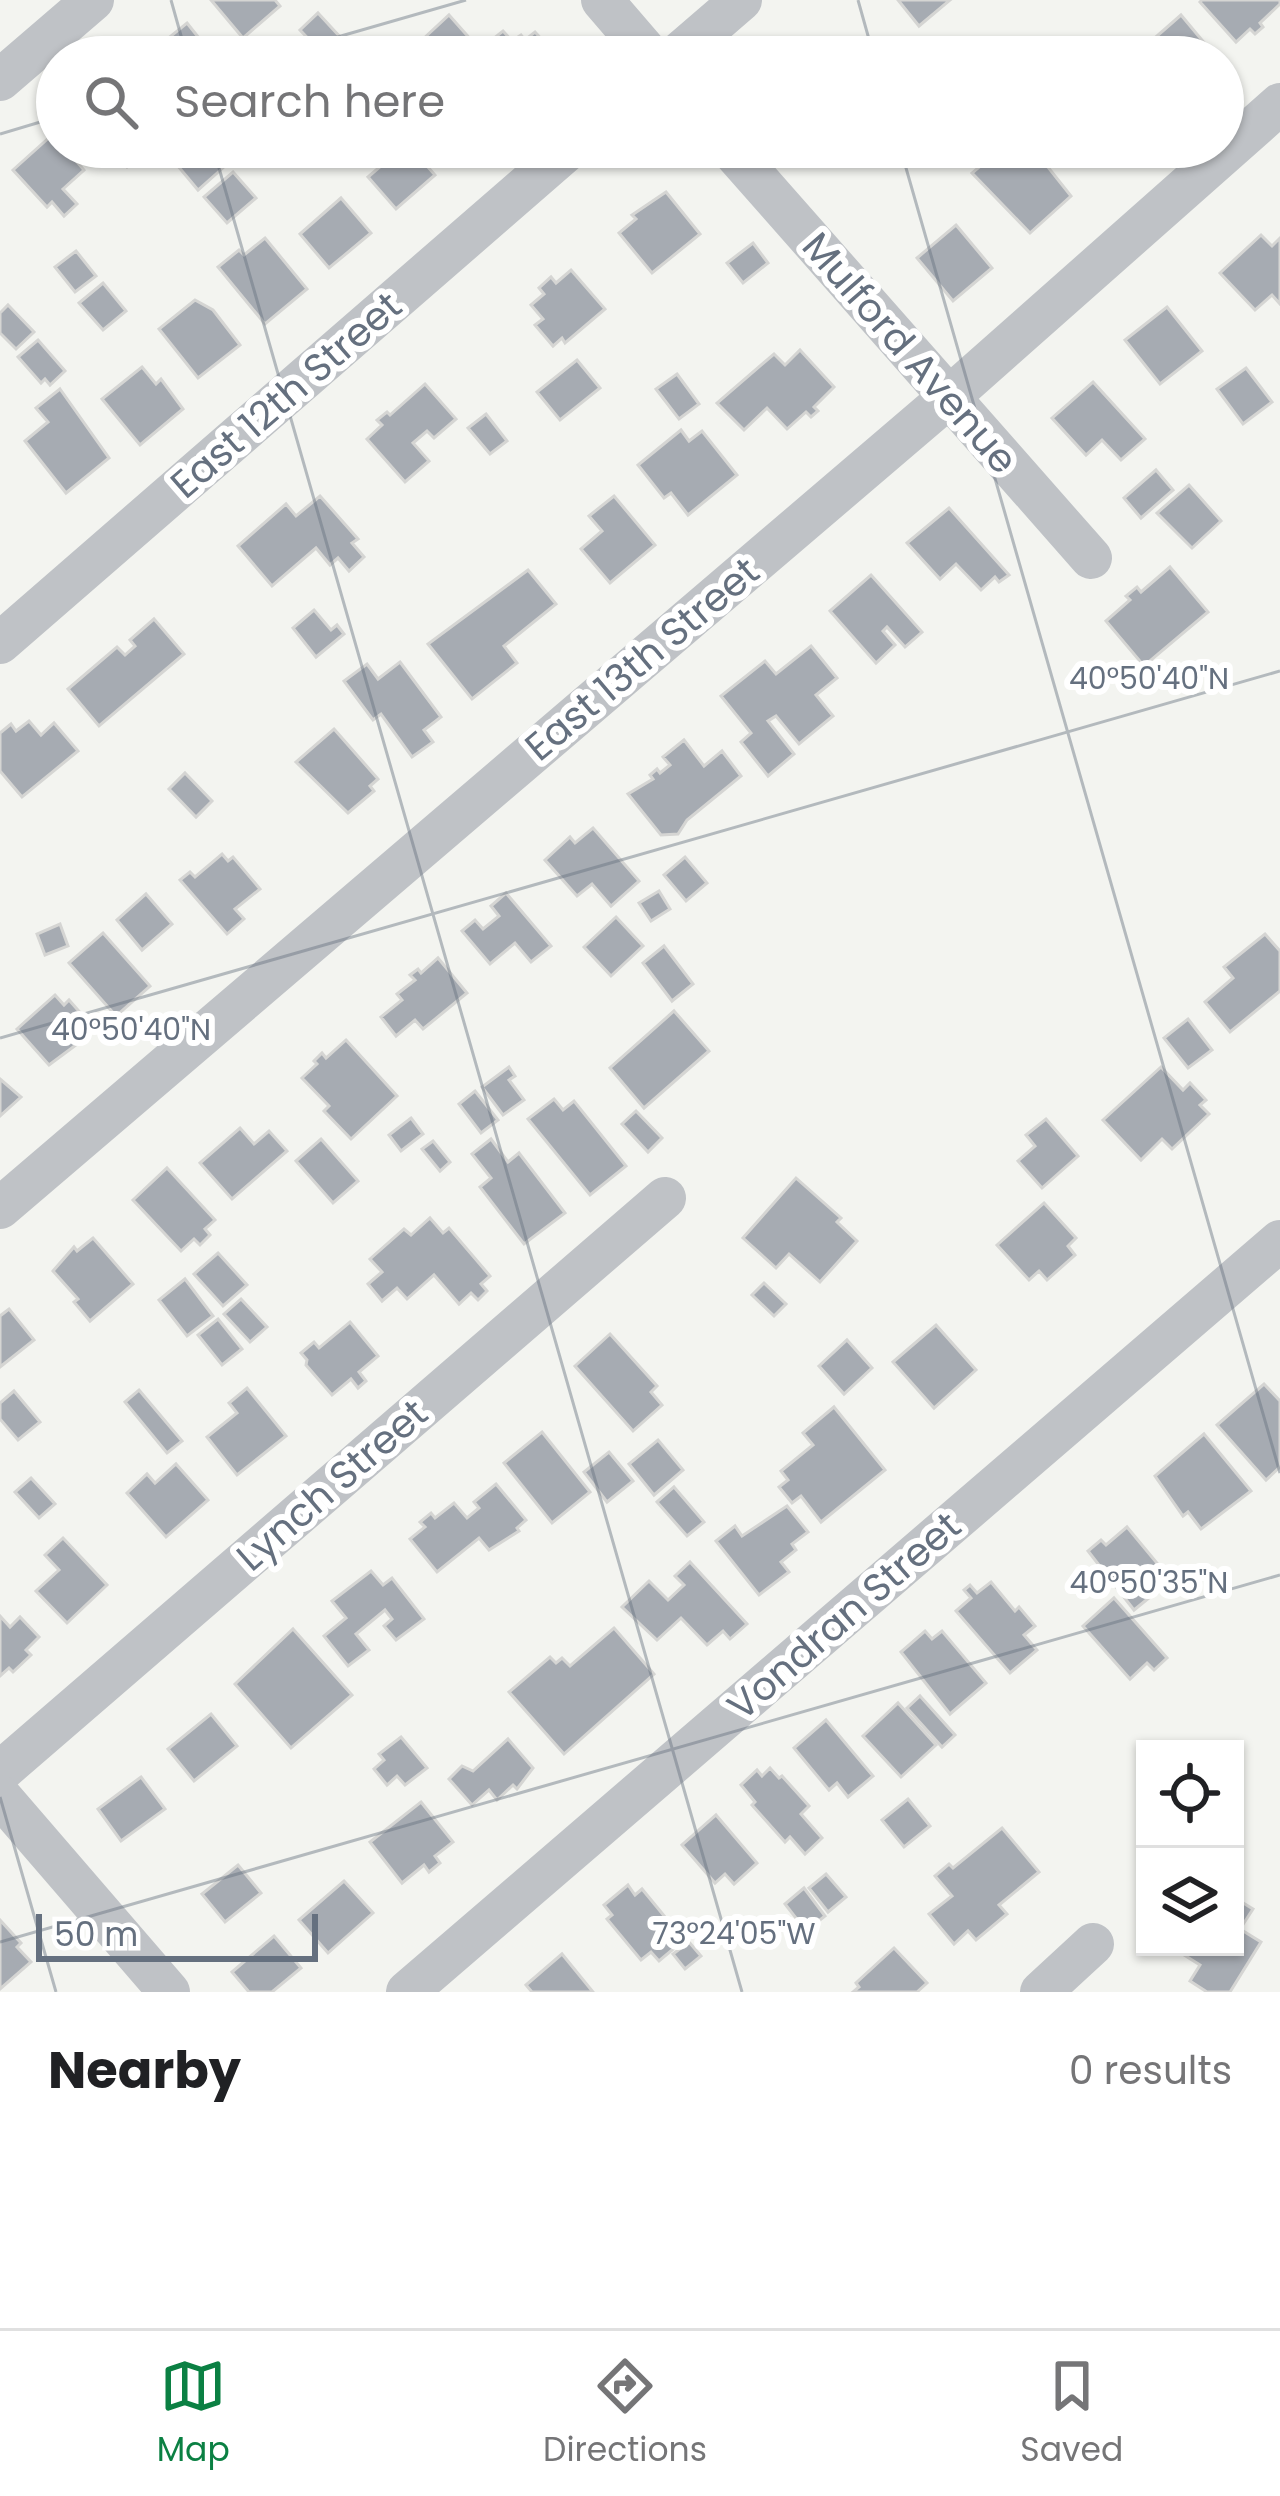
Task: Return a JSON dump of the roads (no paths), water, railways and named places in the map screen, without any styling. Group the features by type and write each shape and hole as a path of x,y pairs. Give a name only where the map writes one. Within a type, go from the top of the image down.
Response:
{"street":[{"path":"51,36 93,0"},
{"path":"602,0 633,36"},
{"path":"700,36 742,0"},
{"path":"0,80 36,49"},
{"name":"East 13th Street","path":"1244,136 1280,104"},
{"name":"East 12th Street","path":"0,643 547,168"},
{"name":"Mulford Avenue","path":"748,168 1091,558"},
{"name":"East 13th Street","path":"0,1208 948,398 1208,168"},
{"name":"Lynch Street","path":"0,1772 664,1198"},
{"name":"Vondran Street","path":"407,1992 1280,1241"},
{"path":"0,1796 169,1992"},
{"path":"1040,1992 1093,1944"}]}
